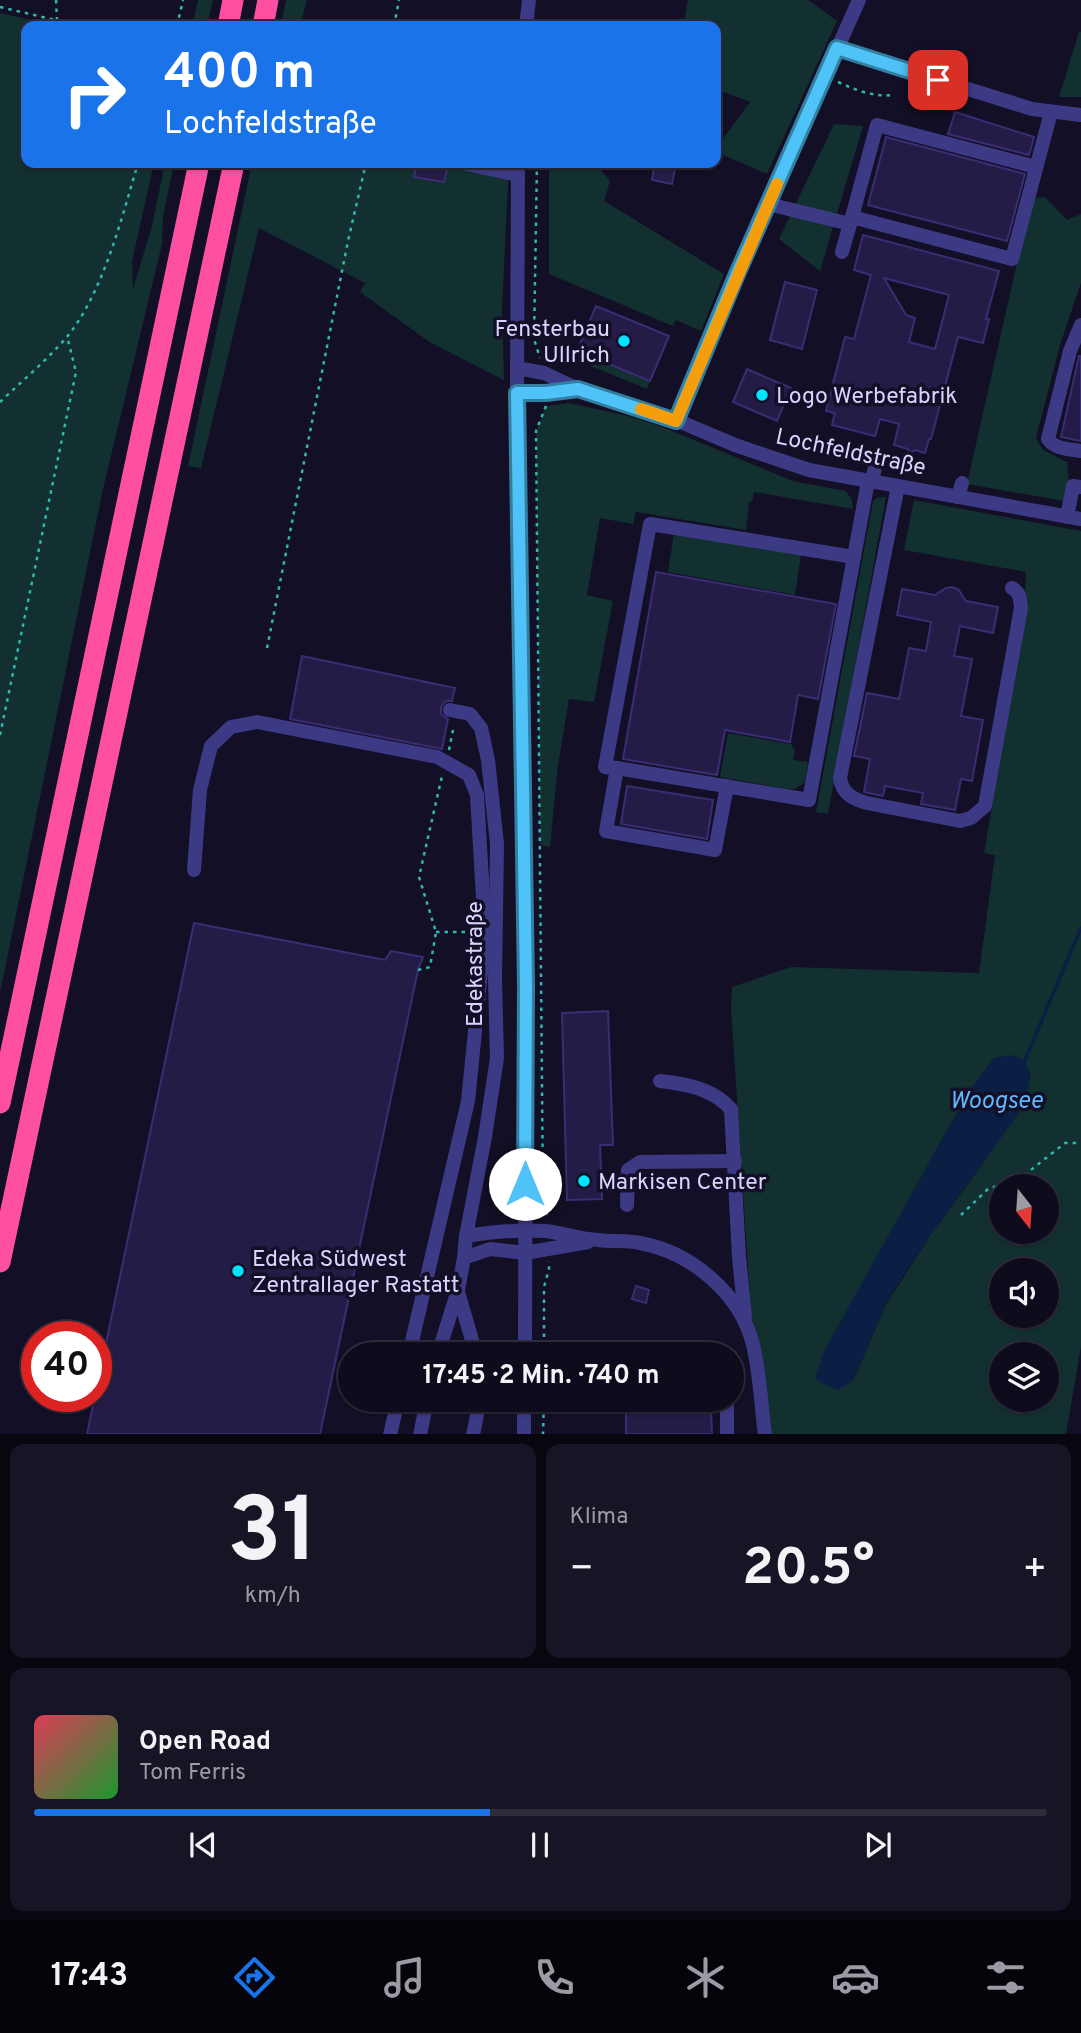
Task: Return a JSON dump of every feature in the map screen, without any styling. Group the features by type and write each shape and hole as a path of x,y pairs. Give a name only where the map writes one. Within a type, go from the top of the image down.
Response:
{"highway":[{"path":"229,21 233,0"},
{"path":"264,21 268,0"},
{"path":"0,1103 198,168"},
{"path":"0,1262 233,168"}],"street":[{"path":"527,21 529,0"},
{"path":"676,421 824,75 859,0"},
{"path":"837,48 1001,100 1051,112 1081,115"},
{"path":"768,204 1012,259 1051,112"},
{"path":"842,252 877,125 1036,167"},
{"path":"518,169 517,393 526,986 525,1342"},
{"path":"1081,325 1048,439 1058,447 1081,451"},
{"name":"Lochfeldstraße","path":"517,368 544,373 578,389 676,421 782,462 872,477 898,486 960,490 1074,518"},
{"name":"Lochfeldstraße","path":"517,393 578,389"},
{"path":"854,557 650,524 605,767 809,800 854,557 872,477"},
{"path":"898,486 887,565 840,778 841,787 848,795 867,803 960,821 971,818 985,806 1021,608 1020,598 1012,588"},
{"path":"1074,518 1073,486 1081,487"},
{"name":"Edekastraße","path":"442,1342 458,1290 497,1058 497,844 488,761 481,728 470,713 449,715"},
{"path":"194,870 200,790 211,746 231,726 257,722 437,757 469,775 477,795 485,932 468,1101 412,1342"},
{"path":"617,768 606,831 715,850 727,786"},
{"path":"660,1081 690,1084 723,1100 731,1109 739,1257 746,1322 753,1345 765,1434"},
{"path":"627,1205 628,1170 640,1162 735,1161"},
{"path":"466,1236 525,1230 641,1243 675,1254 697,1266 733,1301 746,1322"},
{"path":"464,1258 489,1250 525,1253 596,1240"},
{"path":"458,1290 473,1342"},
{"path":"390,1434 395,1412"},
{"path":"420,1434 425,1412"},
{"path":"473,1434 478,1412"},
{"path":"524,1412 524,1434"},
{"path":"727,1412 727,1434"}],"path":[{"path":"55,0 57,20"},
{"path":"178,21 183,0"},
{"path":"395,21 400,0"},
{"path":"0,8 61,21"},
{"path":"824,75 864,93 895,95"},
{"path":"0,402 67,336 93,295 114,242 136,168"},
{"path":"267,648 365,168"},
{"path":"537,168 534,339 544,373"},
{"path":"574,323 587,328"},
{"path":"0,735 76,372 67,336"},
{"path":"546,393 546,406 536,431 543,1195 549,1222"},
{"path":"418,970 430,967 436,932 419,877 455,722 449,715"},
{"path":"436,932 485,932"},
{"path":"961,1215 988,1189 1022,1177 1065,1143 1081,1143"},
{"path":"544,1342 544,1287 549,1261"},
{"path":"544,1412 544,1434"}],"green space":[{"path":"198,0 213,0 208,21 193,21"},
{"path":"286,0 307,0 301,21 282,21"},
{"path":"688,0 808,0 837,21 767,174 721,154 721,141 750,102 721,91 721,21 684,21"},
{"path":"0,13 37,21 21,21 21,168 153,168 132,261 133,289 152,226 164,168 173,168 163,217 162,244 103,489 0,993"},
{"path":"1079,32 1081,97 1059,97"},
{"path":"834,124 863,126 820,271 779,239"},
{"path":"251,168 509,168 502,309 504,380 431,343 360,292 365,283 259,228 201,468 188,466"},
{"path":"549,168 599,168 610,181 604,201 724,274 701,331 676,320 673,326 549,274"},
{"path":"1045,197 1067,220 1081,214 1081,283 1060,345 1036,438 1043,450 1067,462 1069,482 1064,501 967,484 1025,227 1035,198"},
{"path":"577,351 650,381 647,389 574,359"},
{"path":"569,403 632,417 665,428 793,481 846,491 852,500 853,509 754,492 752,502 749,502 746,530 636,512 633,524 600,518 587,595 613,601 594,702 569,699 558,765 550,847 540,845 536,431 546,406"},
{"path":"886,497 828,814 816,812 873,501"},
{"path":"914,500 1081,531 1081,1347 1066,1434 765,1434 753,1345 731,1007 732,987 791,967 979,973 995,855 984,853 1022,631 1026,572 904,550","holes":["994,1058 988,1156 930,1236 886,1304 853,1381 856,1297 971,1089"]},
{"path":"674,533 801,555 795,595 668,572"},
{"path":"728,733 791,744 795,750 793,760 808,762 805,782 795,789 787,789 720,777"}],"water":[{"name":"Woogsee","path":"1011,1055 1025,1060 1031,1075 1023,1107 897,1285 853,1381 838,1390 822,1383 815,1378 824,1351 941,1141 971,1089 994,1058"}],"building":[{"path":"955,112 1034,137 1029,155 948,134"},
{"path":"886,137 1025,174 1007,241 868,205"},
{"path":"416,168 447,169 444,182 414,177"},
{"path":"654,168 675,168 672,184 652,180"},
{"path":"863,235 999,271 986,319 989,319 983,343 958,337 925,453 915,450 910,453 908,449 894,445 899,424 880,419 875,436 832,425 835,413 826,411 845,337 854,339 871,275 854,270","holes":["884,278 949,295 935,349 909,342 915,318 906,315"]},
{"path":"785,282 817,290 802,349 770,340"},
{"name":"Fensterbau Ullrich","path":"596,306 669,336 650,381 577,351"},
{"path":"1081,356 1081,441 1061,437"},
{"name":"Logo Werbefabrik","path":"747,369 791,388 777,421 733,402"},
{"path":"656,572 836,604 818,699 798,695 790,742 725,730 717,775 623,759"},
{"path":"952,587 958,589 966,601 998,607 993,633 960,626 954,656 972,659 961,716 983,720 972,781 961,779 955,810 921,804 923,793 885,786 883,796 864,792 870,759 854,756 867,693 899,699 909,648 926,651 931,622 897,615 902,589 935,595"},
{"path":"302,656 455,688 452,701 446,701 441,707 441,714 448,719 442,749 290,719"},
{"path":"627,786 713,800 707,839 621,824"},
{"name":"Edeka Südwest Zentrallager Rastatt","path":"194,923 385,960 391,951 423,957 418,970 320,1434 87,1434 92,1412 112,1412 111,1321"},
{"path":"608,1011 613,1145 600,1145 602,1199 567,1200 562,1013"},
{"path":"636,1286 649,1290 646,1303 632,1299"},
{"path":"626,1412 711,1412 712,1434 626,1434"}],"waterway":[{"path":"1025,1060 1081,928"}],"slow traffic":[{"path":"641,409 676,421 777,184"}],"place":[{"name":"Fensterbau Ullrich","path":"624,341"},
{"name":"Logo Werbefabrik","path":"762,395"},
{"name":"Markisen Center","path":"584,1181"},
{"name":"Edeka Südwest Zentrallager Rastatt","path":"238,1271"}],"route":[{"path":"525,1184 526,986 517,393 578,389 676,421 737,274 837,48 938,80"}]}
